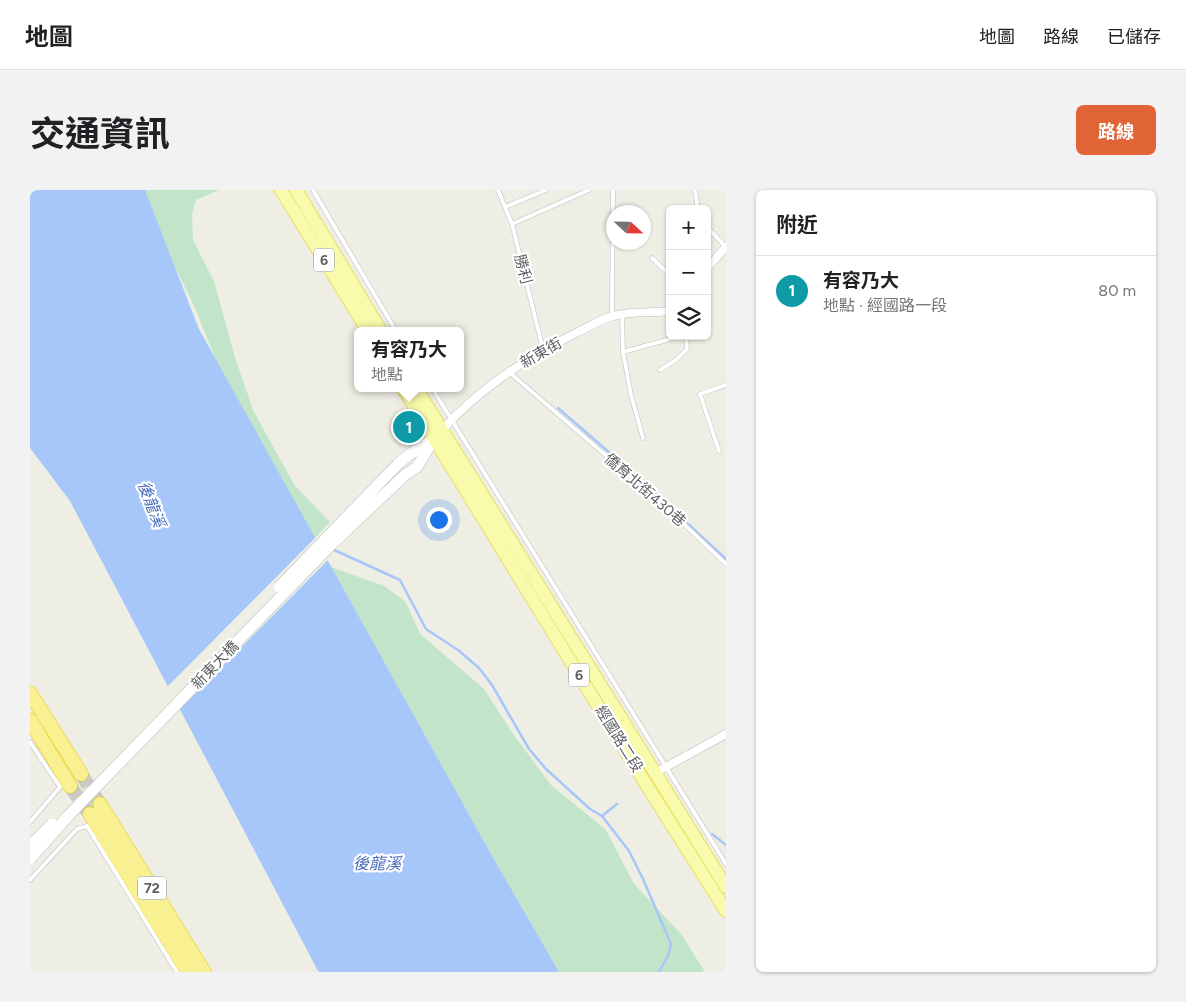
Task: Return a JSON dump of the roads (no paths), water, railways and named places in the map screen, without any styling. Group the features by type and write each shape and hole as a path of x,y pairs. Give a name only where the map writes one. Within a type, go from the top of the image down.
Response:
{"highway":[{"path":"30,693 81,774"},
{"path":"30,720 70,786"},
{"name":"72","path":"188,972 94,809 204,972"}],"main road":[{"name":"6","path":"281,190 366,327"},
{"name":"6","path":"296,190 379,327"},
{"name":"6","path":"405,392 434,439"},
{"name":"6","path":"419,392 447,425"},
{"name":"經國路二段","path":"447,425 655,773 726,887"},
{"name":"經國路二段","path":"434,439 726,911"}],"street":[{"path":"711,264 726,247"},
{"name":"新東街","path":"434,439 447,425 509,372 543,349 612,316 666,310"},
{"name":"新東大橋","path":"30,846 398,464 434,439"},
{"name":"新東大橋","path":"30,859 69,815 331,545 405,475 417,467 434,439"},
{"path":"655,773 726,734"}],"lane":[{"path":"313,190 394,327"},
{"name":"勝利","path":"498,190 512,224 543,349"},
{"path":"505,208 546,190"},
{"path":"512,224 589,190"},
{"path":"612,316 613,190"},
{"path":"695,190 697,205"},
{"path":"711,231 726,247"},
{"path":"652,258 666,271"},
{"path":"622,314 623,352 631,395 643,438"},
{"path":"623,352 670,340"},
{"path":"660,370 676,360 687,349 686,340"},
{"name":"僑育北街430巷","path":"509,372 668,509 726,564"},
{"path":"719,451 700,394 726,385"},
{"path":"434,392 447,425 667,767 726,864"},
{"path":"30,742 60,787 30,822"},
{"path":"30,880 77,829 87,826 177,972"}],"water":[{"name":"後龍溪","path":"30,190 145,190 199,329 486,845 559,972 319,972 70,501 30,448"}],"waterway":[{"path":"558,408 633,473 726,559"},
{"path":"332,549 400,580 426,629 458,650 479,668 492,685 529,749 546,769 590,809 602,816 629,851 671,944 668,956 659,972"},
{"path":"602,816 617,804"},
{"path":"712,834 726,845"}],"tunnel":[{"path":"81,774 100,804"},
{"path":"70,786 88,812"}],"place":[{"name":"有容乃大","path":"409,427"}]}
